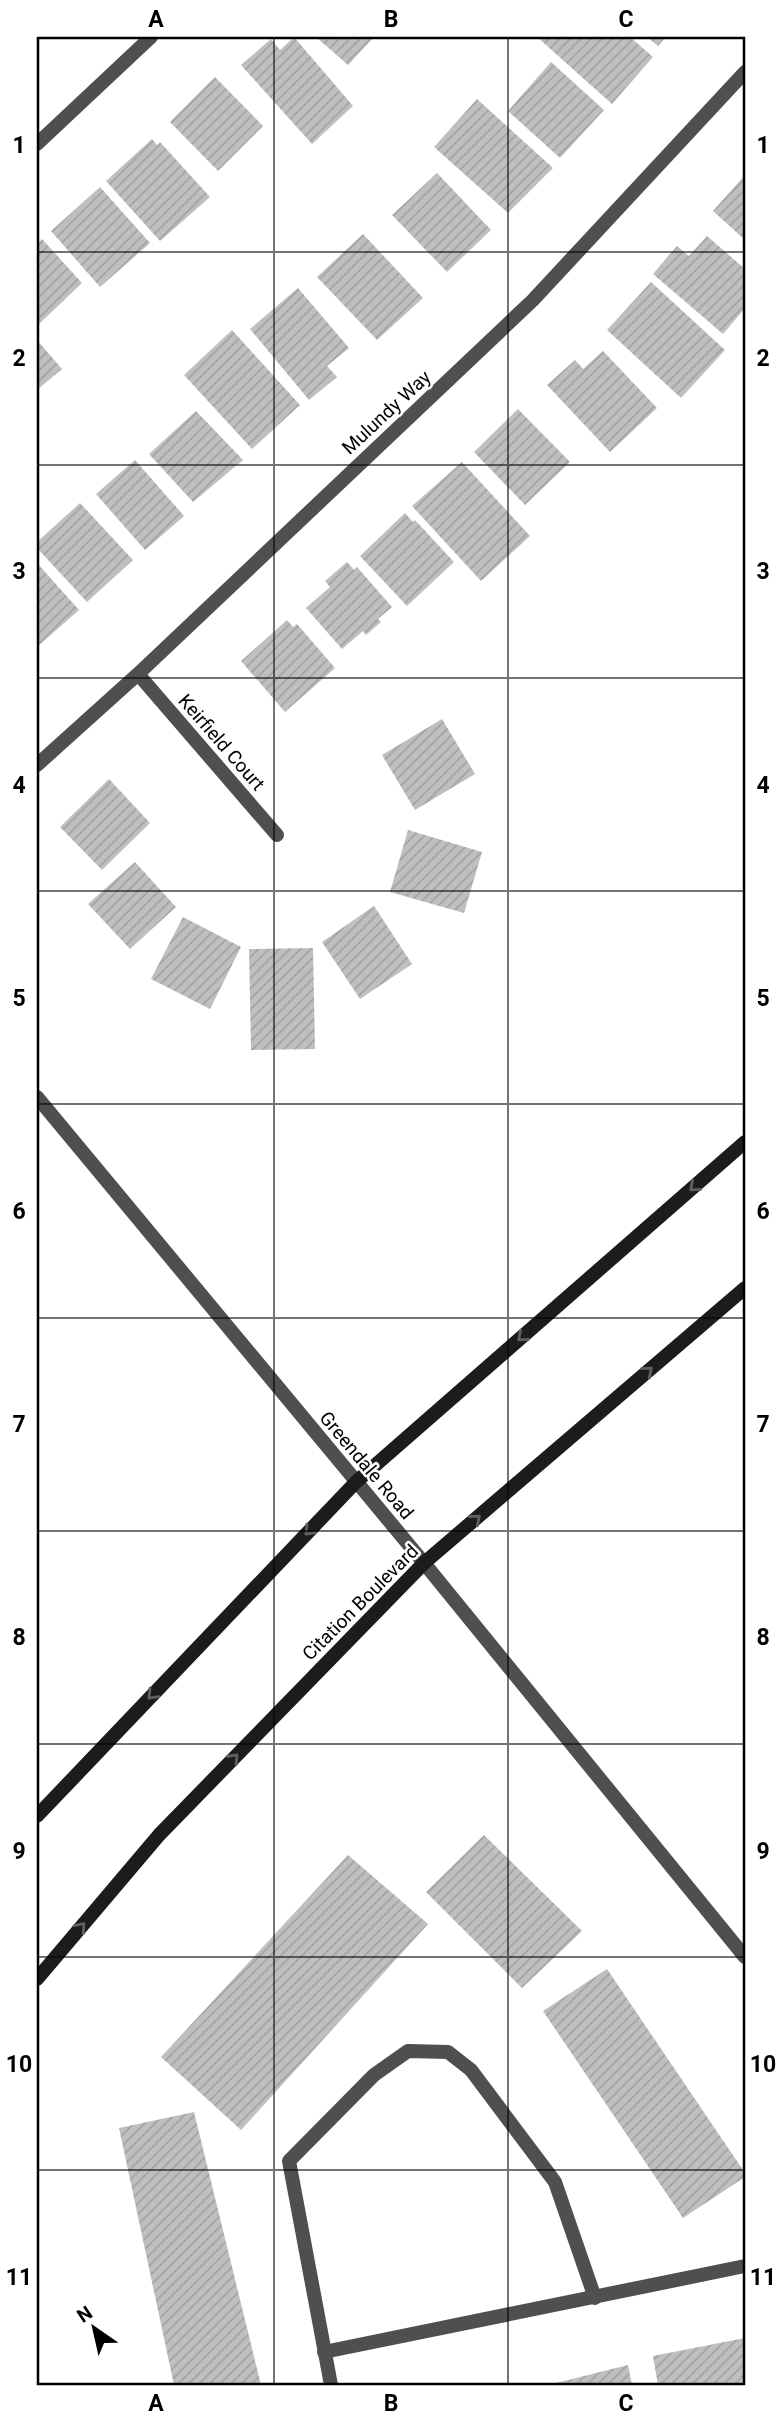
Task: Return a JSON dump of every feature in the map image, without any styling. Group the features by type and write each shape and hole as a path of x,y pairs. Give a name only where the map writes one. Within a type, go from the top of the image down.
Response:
{"main road":[{"path":"37,1816 356,1482 745,1142"},
{"name":"Citation Boulevard","path":"37,1979 159,1835 424,1563 745,1288"}],"street":[{"path":"37,144 151,37"},
{"name":"Mulundy Way","path":"37,765 138,674 533,300 745,72"},
{"name":"Keirfield Court","path":"138,674 277,835"},
{"name":"Greendale Road","path":"37,1097 424,1563 745,1957"},
{"path":"331,2385 289,2161 374,2075 408,2051 448,2052 471,2070 555,2182 595,2298"},
{"path":"324,2352 745,2266"}],"building":[{"path":"294,37 353,106 312,144 241,65 271,39 280,50"},
{"path":"316,37 374,37 348,65"},
{"path":"537,37 630,37 653,57 612,104"},
{"path":"647,37 666,37 658,46"},
{"path":"551,62 604,110 560,158 508,111"},
{"path":"215,77 263,126 218,171 170,122"},
{"path":"477,99 553,168 508,213 434,147"},
{"path":"152,139 157,145 160,142 210,197 160,241 106,181"},
{"path":"437,173 491,230 447,272 392,215"},
{"path":"745,175 745,240 713,211"},
{"path":"100,187 150,243 100,287 51,231"},
{"path":"363,234 423,298 377,340 317,277"},
{"path":"707,236 745,269 745,308 723,334 653,274 677,246 689,256"},
{"path":"42,239 82,283 37,326 37,244"},
{"path":"651,282 725,350 681,398 607,330"},
{"path":"298,288 349,348 327,366 337,377 309,400 250,329"},
{"path":"232,330 300,405 252,449 184,375"},
{"path":"37,340 62,369 37,390"},
{"path":"603,351 657,408 610,452 547,385 575,360 583,369"},
{"path":"518,409 570,462 525,505 474,452"},
{"path":"196,411 243,460 193,502 149,454"},
{"path":"135,460 184,516 145,550 96,494"},
{"path":"462,462 530,536 481,581 412,506"},
{"path":"80,503 133,560 87,602 37,548 37,542"},
{"path":"405,513 413,522 415,520 454,562 407,606 360,556"},
{"path":"347,562 354,570 357,567 392,607 378,619 381,622 366,635 363,631 342,649 306,608 330,587 325,581"},
{"path":"37,563 79,610 37,647"},
{"path":"287,620 293,627 297,624 335,668 285,712 241,661"},
{"path":"442,719 475,774 415,810 382,755"},
{"path":"109,779 150,823 102,870 60,827"},
{"path":"408,830 482,852 464,913 390,892"},
{"path":"135,862 176,907 130,949 88,904"},
{"path":"374,906 412,964 360,999 322,942"},
{"path":"183,917 241,947 210,1009 151,979"},
{"path":"313,948 315,1049 251,1050 249,949"},
{"path":"484,1835 582,1931 522,1988 426,1892"},
{"path":"348,1855 428,1924 241,2130 161,2057"},
{"path":"607,1969 745,2173 745,2177 683,2218 543,2011"},
{"path":"194,2112 261,2385 174,2385 119,2128"},
{"path":"745,2338 745,2385 658,2385 653,2356"},
{"path":"628,2365 632,2385 552,2385 552,2384"}]}
